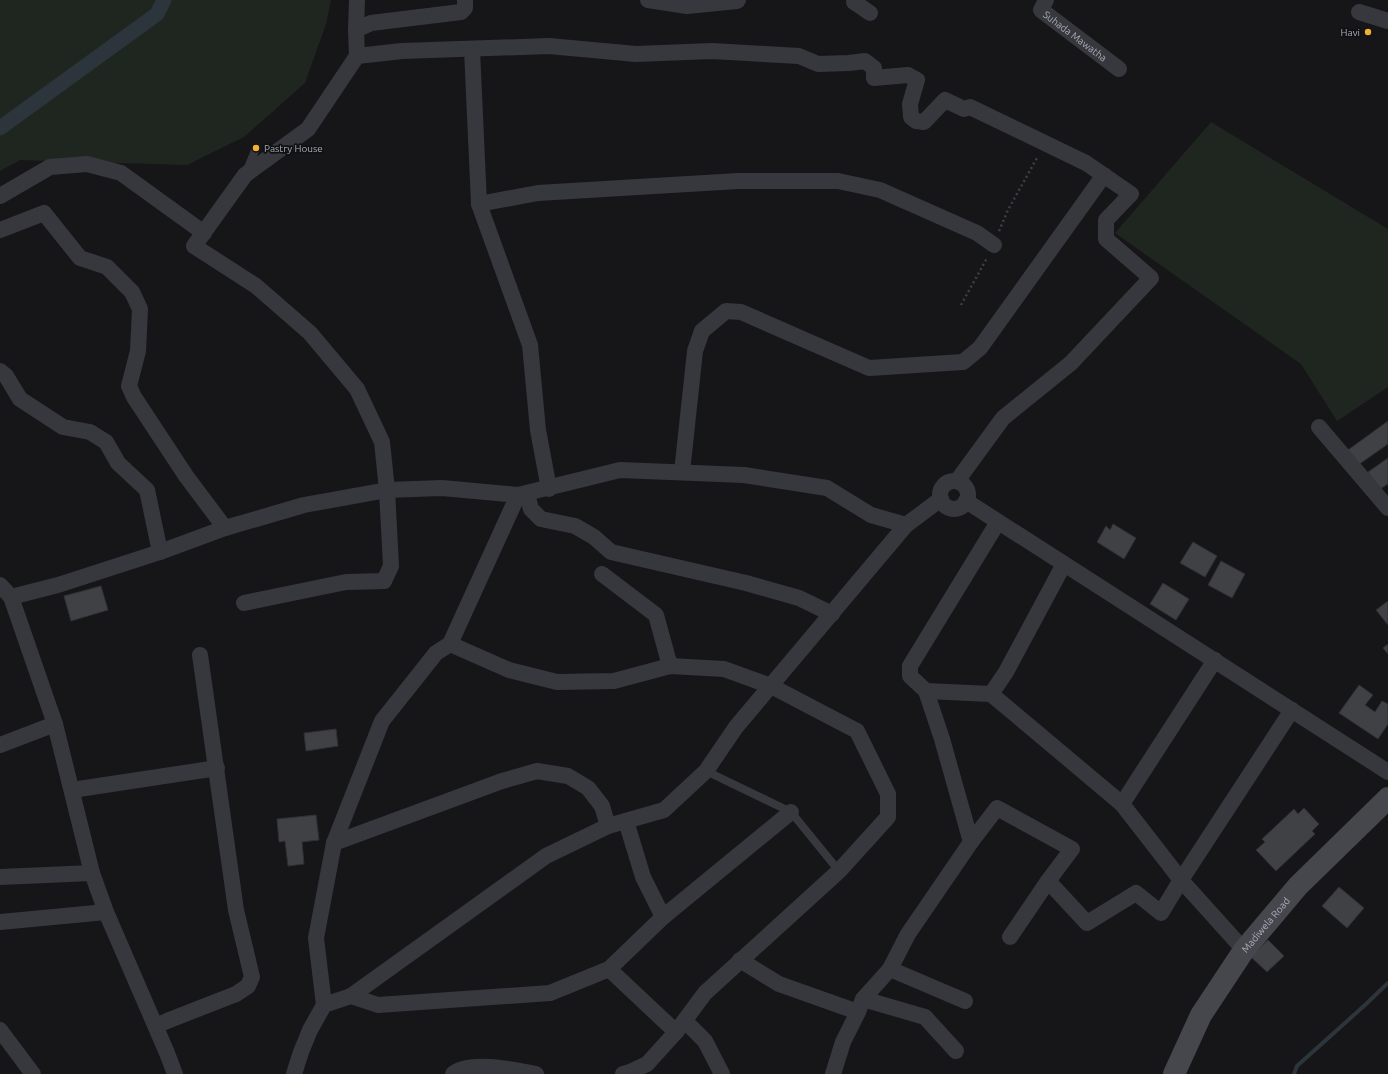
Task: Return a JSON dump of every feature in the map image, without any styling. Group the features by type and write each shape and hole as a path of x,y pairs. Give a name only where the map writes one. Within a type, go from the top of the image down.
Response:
{"main road":[{"name":"Madiwela Road","path":"1174,1074 1201,1015 1244,950 1298,886 1388,798"}],"street":[{"path":"244,603 346,582 384,581 391,566 387,490 382,442 358,390 310,333 256,286 194,246 245,175 308,129 357,56 356,30 358,0"},
{"path":"356,30 371,23 461,12 465,8 465,0"},
{"path":"648,0 687,6 738,0"},
{"path":"856,0 854,2 870,13"},
{"name":"Suhada Mawatha","path":"1046,0 1040,10 1119,69"},
{"path":"1359,12 1388,21"},
{"path":"357,56 402,51 549,46 636,54 712,51 799,56 818,64 865,61 874,68 874,78 908,75 917,80 910,104 911,117 916,122 924,122 944,100 964,109 970,107 1086,163 1131,194 1106,220 1106,239 1151,278 1071,363 1004,418 957,481"},
{"path":"472,49 479,204 530,345 538,430 549,489"},
{"path":"0,196 50,167 87,164 121,173 204,233"},
{"path":"682,472 695,351 702,331 726,311 741,312 869,368 963,362 980,348 1104,175"},
{"path":"479,204 538,193 738,181 838,181 880,190 976,233 994,244"},
{"path":"0,230 44,213 80,258 107,267 132,292 140,309 138,351 129,386 134,397 186,476 225,528"},
{"path":"0,371 6,376 20,399 63,427 90,432 106,442 118,462 146,490 160,552"},
{"path":"1319,427 1388,508"},
{"path":"174,1074 168,1053 106,912 92,873 55,724 4,593 58,585 160,552 225,528 304,505 387,490 442,488 523,495 620,470 744,475 827,488 871,515 906,525"},
{"path":"957,481 966,487 968,497 966,502 958,508 953,508 943,504 941,499 940,493 946,483 957,481"},
{"path":"523,495 531,509 541,518 575,526 594,536 611,552 746,583 799,598 832,614"},
{"path":"296,1074 301,1052 310,1030 324,1005 316,938 334,842 382,721 436,653 450,644 523,495"},
{"path":"324,1005 352,996 546,856 608,826 664,810 706,771 736,727 906,525 941,499"},
{"path":"966,502 1388,772"},
{"path":"972,842 942,739 926,691 910,676 910,666 998,522"},
{"path":"992,694 1006,672 1064,564"},
{"path":"602,574 656,615 670,666"},
{"path":"450,644 509,670 557,682 614,681 670,666 724,669 771,686 857,731 888,794 888,817 839,871 704,994 681,1026 646,1064 628,1073"},
{"path":"156,1026 236,994 248,986 252,977 236,910 200,655"},
{"path":"1122,804 1215,660"},
{"path":"926,691 992,694 1122,804 1181,880 1244,950"},
{"path":"1048,882 1087,923 1136,893 1161,914 1181,880 1292,710"},
{"path":"0,745 55,724"},
{"path":"72,790 216,768"},
{"path":"334,842 502,780 537,771 568,776 588,788 602,806 608,826"},
{"path":"833,1074 843,1042 861,1006 890,969 908,934 997,808 1072,849 1010,937"},
{"path":"352,996 378,1004 550,993 609,970 663,917 791,812"},
{"path":"626,821 643,877 663,917"},
{"path":"0,877 92,873"},
{"path":"0,922 106,912"},
{"path":"740,960 779,984 861,1006 925,1017 956,1051"},
{"path":"890,969 964,1001"},
{"path":"609,970 681,1026 705,1041 722,1074"},
{"path":"0,1030 33,1074"},
{"path":"453,1074 459,1069 495,1066 536,1074"}],"lane":[{"path":"245,175 256,148"},
{"path":"706,771 791,812 839,871"}],"path":[{"path":"961,305 994,244 1008,210 1045,143"}],"shaded area":[{"path":"0,0 331,0 326,24 305,83 244,137 187,165 20,160 0,171"},
{"path":"1211,122 1388,229 1388,387 1337,421 1301,364 1115,233"}],"building":[{"path":"1388,421 1388,444 1358,465 1348,450"},
{"path":"1388,458 1388,484 1380,489 1368,472"},
{"path":"1113,524 1136,538 1124,559 1097,542 1106,526 1110,530"},
{"path":"1193,542 1217,556 1205,577 1180,563"},
{"path":"1221,561 1245,574 1232,598 1208,585"},
{"path":"1163,583 1189,599 1176,620 1150,604"},
{"path":"101,586 108,610 71,621 64,596"},
{"path":"1388,601 1388,625 1376,610"},
{"path":"1388,644 1388,654 1383,648"},
{"path":"1359,685 1373,695 1365,705 1375,712 1382,701 1388,704 1388,724 1378,739 1339,713"},
{"path":"336,729 338,746 306,751 304,733"},
{"path":"1304,808 1319,824 1312,831 1315,834 1276,871 1256,850 1265,842 1262,839 1294,809 1298,814"},
{"path":"316,815 319,840 302,842 304,864 288,866 285,841 279,842 277,819"},
{"path":"1339,887 1364,908 1347,928 1322,906"},
{"path":"1268,940 1284,956 1267,972 1251,957"}],"waterway":[{"path":"0,128 157,14 164,0"},
{"path":"1294,1074 1297,1066 1388,983"}],"place":[{"name":"Havi","path":"1368,32"},
{"name":"Pastry House","path":"256,148"}]}
